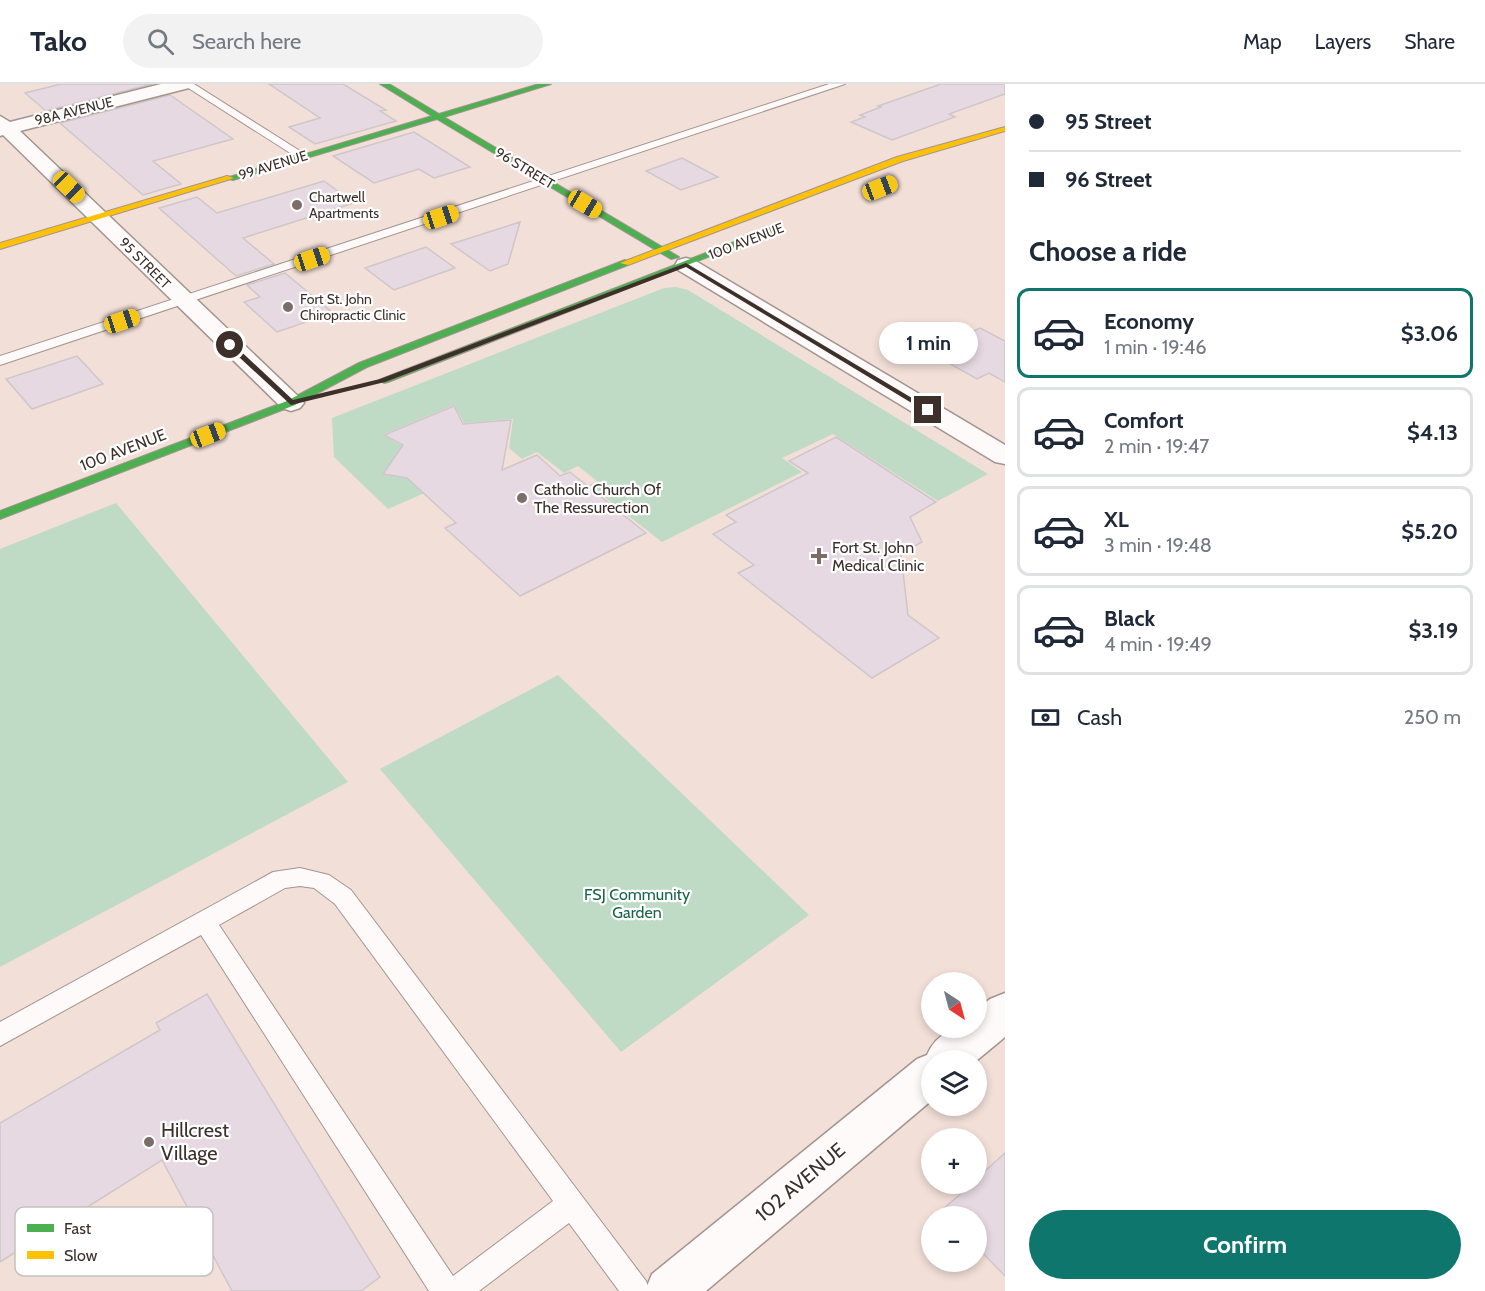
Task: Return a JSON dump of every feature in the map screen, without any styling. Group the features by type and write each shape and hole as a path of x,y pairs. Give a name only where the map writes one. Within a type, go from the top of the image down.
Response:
{"main road":[{"name":"96 STREET","path":"384,84 686,265"},
{"name":"99 AVENUE","path":"0,246 547,84"},
{"name":"100 AVENUE","path":"943,161 1005,129"},
{"name":"100 AVENUE","path":"0,515 291,403 363,365 659,249 900,159 992,135"},
{"name":"100 AVENUE","path":"371,383 498,337 783,226"},
{"name":"100 AVENUE","path":"291,403 348,389"}],"street":[{"name":"98A AVENUE","path":"2,127 185,84"},
{"name":"95 STREET","path":"2,127 100,216 183,301 291,403"},
{"name":"96 STREET","path":"686,265 999,446"},
{"path":"958,1050 1005,1012"},
{"name":"102 AVENUE","path":"669,1291 921,1082"}],"lane":[{"path":"185,84 302,156"},
{"path":"0,361 549,182 840,84"},
{"path":"0,1035 280,879 303,876 327,882 343,897 636,1291"},
{"path":"204,921 446,1291"},
{"path":"456,1291 572,1203"}],"green space":[{"path":"676,287 688,290 988,474 938,501 833,434 782,458 802,472 662,542 589,485 597,481 578,466 564,473 537,452 522,459 509,448 513,419 464,423 454,405 382,435 405,447 382,474 433,483 429,491 388,509 334,457 332,418 664,288"},
{"path":"116,503 348,782 0,967 0,549"},
{"name":"FSJ Community Garden","path":"558,675 809,915 621,1052 380,769"}],"building":[{"path":"61,84 152,84 46,111 25,93"},
{"path":"269,84 343,84 386,110 380,111 396,121 315,144 289,127 320,118"},
{"path":"941,84 1005,84 1005,94 949,114 955,117 892,140 851,122 865,117 860,115 881,107 878,106"},
{"path":"170,95 233,139 153,161 181,184 143,195 60,123"},
{"path":"414,132 470,167 434,178 419,169 374,183 333,156"},
{"path":"682,158 718,177 681,190 646,171"},
{"path":"324,181 354,203 243,238 274,264 236,276 159,208 197,197 217,213"},
{"path":"520,222 508,264 490,271 451,244"},
{"path":"426,247 455,268 394,290 365,268"},
{"name":"Fort St. John Chiropractic Clinic","path":"285,273 333,313 277,332 244,302 260,297 247,285"},
{"path":"980,328 1005,341 1005,382 989,373 977,379 929,352"},
{"path":"77,356 103,384 32,409 6,379"},
{"name":"Catholic Church Of The Ressurection","path":"454,406 463,424 511,420 502,470 537,455 560,476 570,472 646,533 520,596 445,528 456,523 407,478 383,474 403,445 384,435"},
{"name":"Fort St. John Medical Clinic","path":"836,437 936,502 910,517 922,542 901,554 908,615 939,638 872,678 738,573 754,565 713,534 736,522 726,515 808,473 789,461"},
{"name":"Hillcrest Village","path":"207,994 380,1277 361,1291 232,1291 213,1255 213,1207 187,1207 162,1160 87,1207 15,1207 15,1253 0,1262 0,1123 160,1030 156,1023"},
{"path":"1005,1153 1005,1276 987,1257 987,1206 947,1206 960,1194 987,1194 987,1169"}],"traffic: fast":[{"path":"384,84 674,257"},
{"path":"230,178 547,84"},
{"path":"384,380 773,230"},
{"path":"0,515 291,403 363,365 625,263"}],"traffic: slow":[{"path":"625,263 900,159 1005,129"},
{"path":"0,246 230,178"}],"place":[{"name":"Chartwell Apartments","path":"297,205"},
{"name":"Fort St. John Chiropractic Clinic","path":"288,307"},
{"name":"Catholic Church Of The Ressurection","path":"522,498"},
{"name":"Fort St. John Medical Clinic","path":"819,556"},
{"name":"Hillcrest Village","path":"149,1142"}],"route":[{"path":"230,345 291,403 382,380 686,265 928,410"}]}
